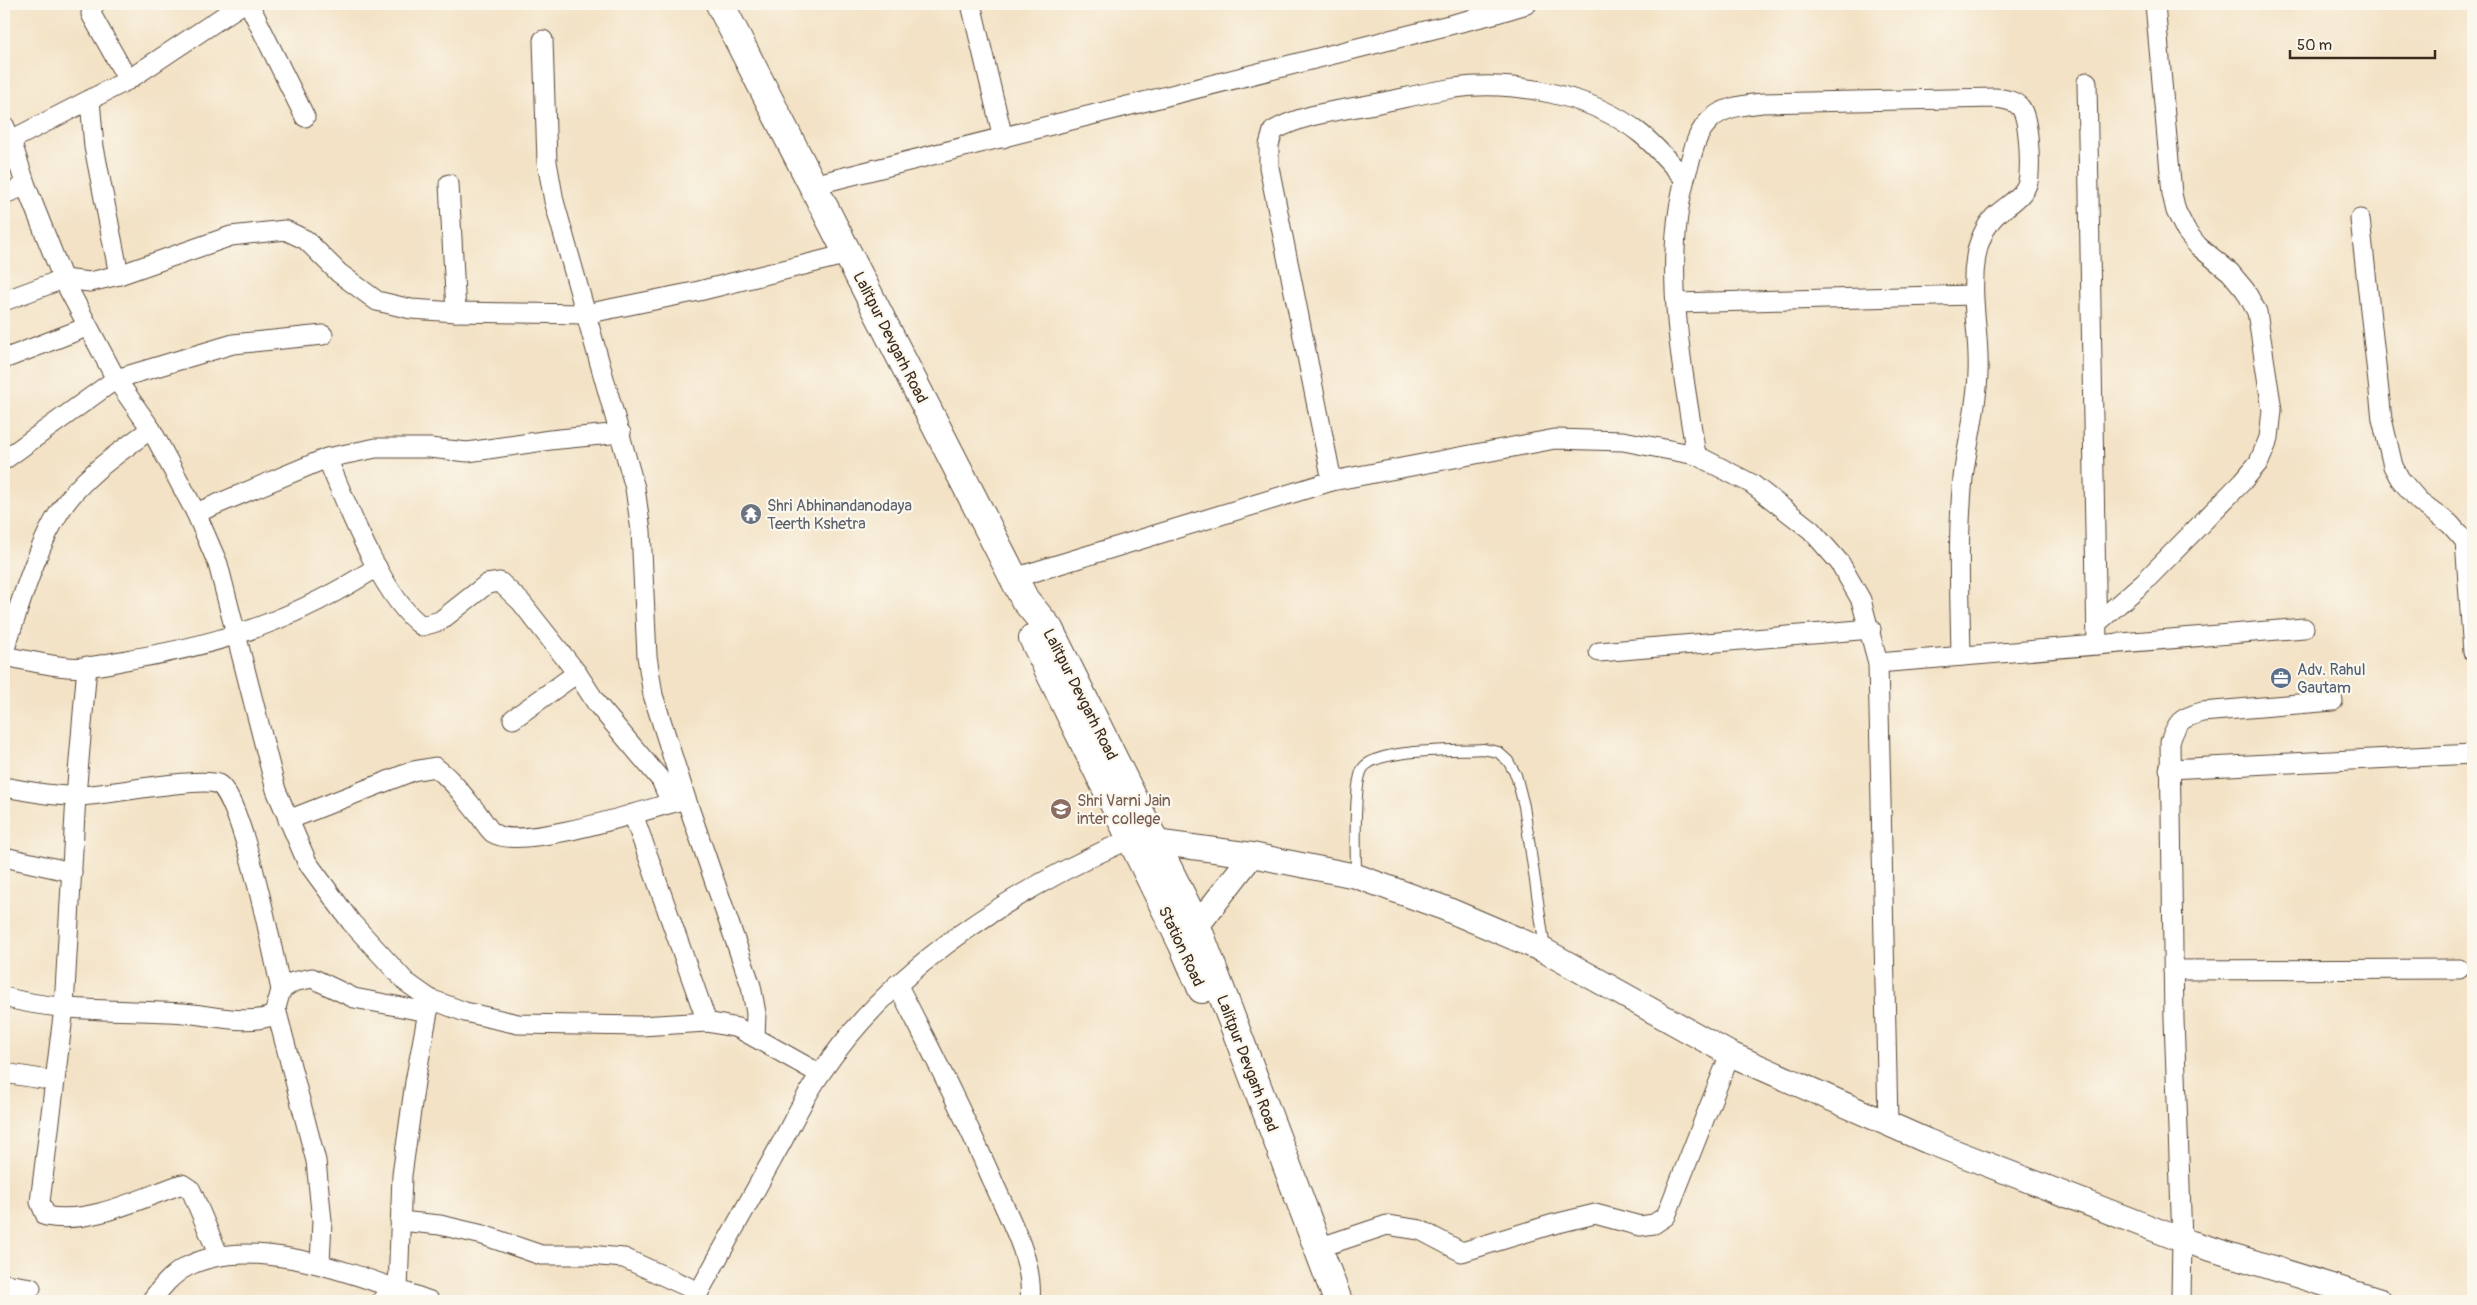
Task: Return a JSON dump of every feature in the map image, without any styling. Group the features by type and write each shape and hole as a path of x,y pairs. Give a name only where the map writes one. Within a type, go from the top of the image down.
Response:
{"main road":[{"name":"Lalitpur Devgarh Road","path":"720,4 1020,589 1050,629 1143,841 1190,936 1338,1301"},
{"name":"Station Road","path":"1190,936 1204,993 1319,1301"}],"street":[{"path":"96,4 92,8 91,14 128,80"},
{"path":"249,4 305,117"},
{"path":"971,4 1003,138"},
{"path":"813,185 1527,4"},
{"path":"2097,623 2144,582 2244,481 2266,450 2272,424 2266,358 2257,312 2245,290 2230,272 2198,246 2186,231 2176,211 2172,194 2155,4"},
{"path":"230,7 128,80 90,100 8,133 26,186 63,279 116,379 150,429 196,513 218,564 276,790 307,862 351,922 429,1006"},
{"path":"543,40 547,162 554,202 635,488 641,531 647,656 653,694 679,801 751,986 756,1013 755,1037"},
{"path":"2087,82 2097,645"},
{"path":"1332,481 1269,167 1268,145 1273,131 1286,124 1316,116 1454,88 1486,85 1527,87 1568,98 1607,114 1640,133 1684,178"},
{"path":"1696,455 1683,376 1674,257 1684,178 1699,132 1710,119 1726,110 1743,105 1762,103 1976,98 2008,100 2020,107 2026,120 2030,175 2027,186 2021,196 1994,217 1982,234 1976,254 1972,295 1978,373 1962,499 1958,557 1961,656"},
{"path":"90,100 94,148 119,275"},
{"path":"449,184 456,312"},
{"path":"4,194 26,186"},
{"path":"2360,220 2382,419 2393,466 2410,492 2458,532 2470,550 2473,652"},
{"path":"4,301 63,279 90,282 119,275 231,236 285,230 306,240 339,273 377,301 410,309 456,312 585,314 699,291 848,254"},
{"path":"1676,303 1972,295"},
{"path":"4,360 87,327"},
{"path":"4,460 116,379 233,344 323,335"},
{"path":"4,650 46,537 60,510 91,475 150,429"},
{"path":"196,513 328,458 376,448 430,448 468,452 550,440 620,433"},
{"path":"1020,589 1332,481 1555,439 1622,441 1696,455 1752,484 1811,530 1840,563 1861,600 1878,664 1888,1124"},
{"path":"328,458 377,567 408,616 422,626 440,621 487,584 500,582 521,602 577,673 597,704 679,801"},
{"path":"4,656 68,667 87,666 170,653 236,636 304,610 338,592 377,567"},
{"path":"1878,664 2304,628"},
{"path":"1599,652 1870,629"},
{"path":"87,666 76,796 64,1008 40,1202 46,1216 63,1220 91,1216 182,1184 191,1190 219,1256"},
{"path":"513,719 577,673"},
{"path":"2182,1301 2182,1240 2173,970 2170,742 2175,726 2185,717 2202,712 2333,700"},
{"path":"2170,769 2473,754"},
{"path":"288,820 414,772 435,768 449,777 493,833 505,837 521,838 586,827 679,801"},
{"path":"4,787 34,793 76,796 106,794 200,781 218,784 225,790 242,827 282,990 274,1015 260,1021 183,1013 64,1008 4,997"},
{"path":"633,814 707,1022"},
{"path":"400,1221 440,1225 483,1235 542,1255 588,1255 624,1258 697,1296 820,1074 849,1035 898,984 990,913 1032,886 1083,860 1143,841 1252,855 1356,876 1444,908 1545,951 1730,1054 1927,1141 2182,1240 2380,1301"},
{"path":"1190,936 1252,855"},
{"path":"4,857 72,872"},
{"path":"2173,970 2459,969"},
{"path":"282,990 293,982 312,978 354,998 429,1006 518,1024 641,1026 707,1022 738,1028 820,1074"},
{"path":"898,984 960,1106 1021,1246 1031,1286 1030,1301"},
{"path":"398,1290 402,1175 415,1082 429,1006"},
{"path":"276,1009 316,1162 322,1221 320,1264"},
{"path":"1318,1248 1387,1225 1420,1230 1462,1252 1550,1225 1595,1214 1640,1226 1654,1224 1666,1216 1730,1054"},
{"path":"4,1073 55,1081"},
{"path":"151,1301 165,1283 186,1267 219,1256 267,1255 320,1264 430,1301"},
{"path":"4,1284 31,1288"},
{"path":"381,1301 398,1290"}],"lane":[{"path":"1356,876 1358,790 1362,769 1374,759 1390,754 1483,749 1498,752 1508,761 1516,775 1524,806 1545,951"}],"place":[{"name":"Shri Abhinandanodaya Teerth Kshetra","path":"751,514"},
{"name":"Adv. Rahul Gautam","path":"2281,678"},
{"name":"Shri Varni Jain inter college","path":"1061,809"}]}
